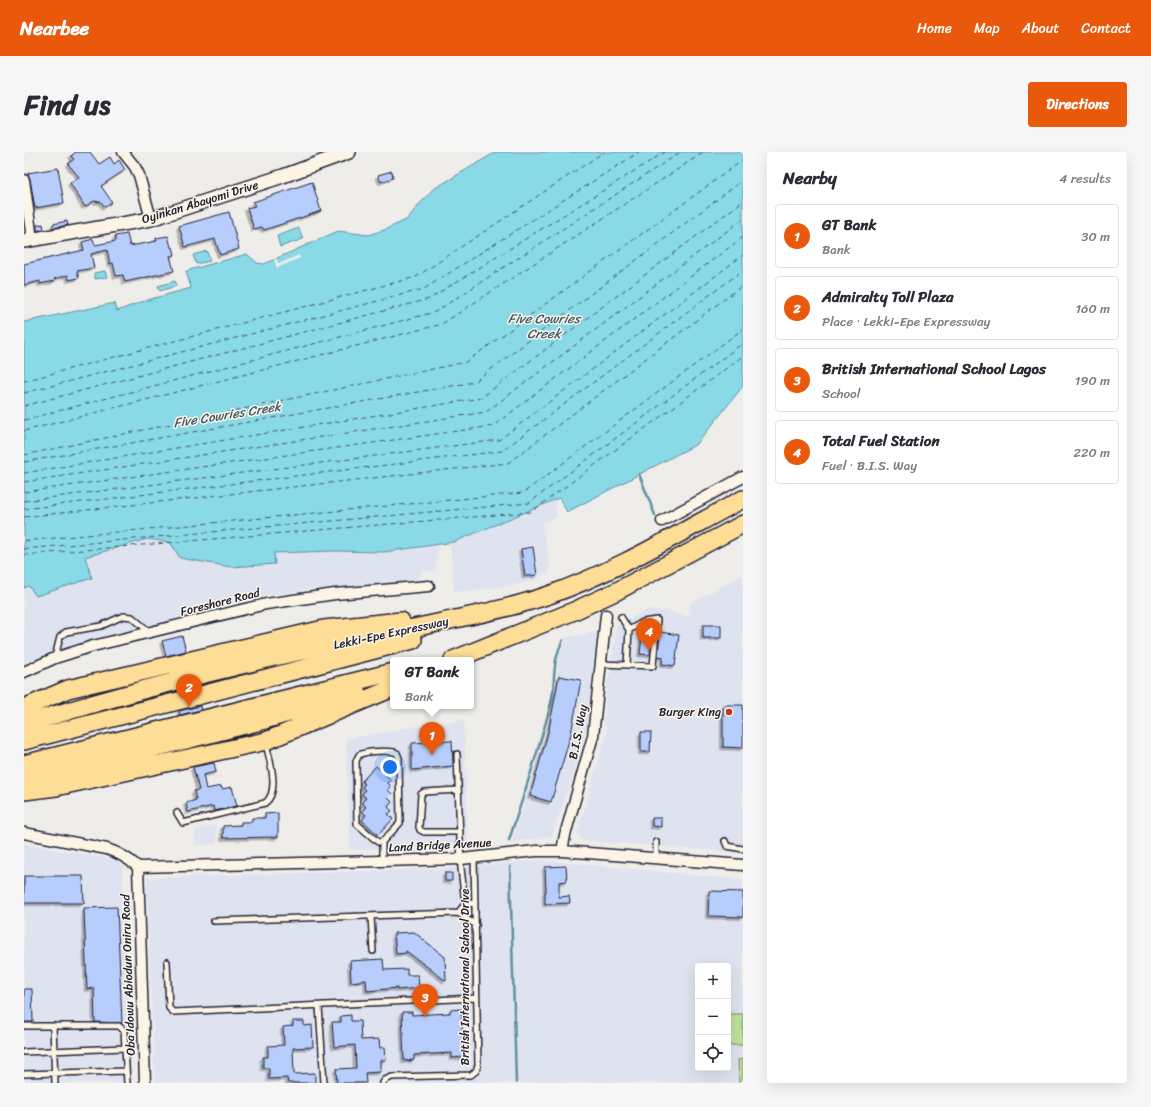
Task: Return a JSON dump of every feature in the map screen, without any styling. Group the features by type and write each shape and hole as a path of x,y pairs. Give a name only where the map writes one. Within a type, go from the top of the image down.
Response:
{"highway":[{"name":"Lekki-Epe Expressway","path":"24,724 174,681 248,662 409,630 506,608 547,596 595,576 743,499"},
{"path":"461,657 574,611 617,591 743,524"},
{"path":"24,741 426,636 506,608"},
{"path":"24,708 68,689 324,629 380,624 506,608"},
{"path":"452,657 477,651"},
{"path":"465,657 477,651"},
{"path":"342,658 338,665 337,672 341,678 351,682"},
{"path":"24,764 390,673"},
{"path":"24,777 99,762 260,721 390,682"},
{"path":"24,791 56,787 266,741 390,689"}],"street":[{"path":"123,152 135,167 139,175 151,219"},
{"name":"Oyinkan Abayomi Drive","path":"28,240 151,219 283,176 349,152"},
{"path":"24,180 28,240"},
{"path":"662,521 743,477"},
{"name":"Foreshore Road","path":"24,672 55,658 94,646 284,601 335,594 429,586"},
{"name":"B.I.S. Way","path":"562,851 565,835 592,741 606,615"},
{"path":"24,833 118,852 138,867"},
{"name":"Land Bridge Avenue","path":"138,867 461,859 536,851 562,851 743,865"},
{"name":"Oba Idowu Abiodun Oniru Road","path":"138,867 145,1083"}],"lane":[{"path":"55,658 60,637 66,632 101,626 123,616 128,615 138,621 146,628 148,633"},
{"path":"621,617 630,630 627,665"},
{"path":"601,664 653,666 657,620 643,622 630,630"},
{"path":"177,813 183,823 265,803 269,800 272,796 273,778 266,741"},
{"path":"382,842 378,842 357,824 356,761 358,756 364,753 392,751 397,753 399,758 400,823 382,842 382,861"},
{"path":"457,754 461,859 465,904 458,913"},
{"path":"458,790 424,792 421,794 419,827 420,830 424,832 460,832"},
{"path":"725,841 727,846 743,849"},
{"path":"656,842 656,858"},
{"name":"British International School Drive","path":"383,1083 385,1080 392,1077 471,1075 476,1071 478,1065 474,858"},
{"path":"465,904 475,903"},
{"path":"214,921 458,913 476,925"},
{"path":"371,916 373,952"},
{"path":"167,962 169,1008 173,1012 476,998"},
{"path":"319,1006 324,1083"},
{"path":"24,1026 119,1026 124,1031 127,1083"},
{"path":"52,1026 54,1083"},
{"path":"24,1052 125,1048"},
{"path":"24,1074 126,1071"},
{"path":"407,1077 407,1083"}],"shaded area":[{"path":"555,500 557,517 542,523 550,567 547,574 539,576 539,579 519,584 454,592 450,543"},
{"path":"147,539 170,542 275,564 273,553 334,551 384,552 439,544 435,571 422,571 417,581 323,588 267,595 146,629 63,648 24,666 24,588 29,586 92,578 84,557"},
{"path":"743,575 743,853 581,840 577,833 607,731 607,726 604,726 604,721 608,676 610,674 616,626 645,611 650,610 668,611 689,617 690,603"},
{"path":"597,632 586,730 578,761 552,836 512,842 545,736 554,696 559,655 567,637"},
{"path":"464,720 468,844 350,850 346,739 406,728"},
{"path":"216,825 217,844 195,845 195,830"},
{"path":"24,844 117,860 122,864 132,1083 24,1083"},
{"path":"541,860 743,880 743,1083 155,1083 146,878 461,868"}],"green space":[{"path":"731,1014 743,1014 743,1045 731,1045"},
{"path":"743,1059 743,1083 739,1083 738,1060"}],"water":[{"name":"Five Cowries Creek","path":"496,152 743,152 743,386 697,444 567,512 559,498 454,542 384,552 334,551 274,553 275,564 231,567 180,558 170,542 147,539 85,557 92,578 36,596 29,586 24,588 24,322 115,303 117,311 147,300 191,288 186,271 247,254 257,263 264,264 338,231 368,235 384,230 406,220 432,190"},
{"path":"299,228 303,239 280,247 277,236"},
{"path":"207,251 210,261 196,264 193,255"},
{"path":"105,271 107,277 95,279 94,273"},
{"path":"175,281 176,286 160,291 158,286"}],"pier":[{"path":"299,255 300,258 277,268 274,259 276,258 279,264"}],"building":[{"path":"76,152 90,152 99,164 110,157 114,164 119,160 125,170 101,186 112,202 105,207 101,202 94,201 85,207 70,183 79,177 68,164 74,159 71,156"},
{"path":"58,168 64,203 35,208 28,173"},
{"path":"392,171 393,178 381,182 378,175"},
{"path":"312,182 321,211 264,230 262,227 254,229 247,208 255,206 253,202"},
{"path":"229,212 239,249 220,255 215,239 185,247 179,226"},
{"path":"67,221 68,225 53,228 53,224"},
{"path":"43,224 44,229 37,231 37,225"},
{"path":"127,234 130,246 157,241 156,238 168,236 175,255 170,256 174,271 125,282 123,275 116,276 113,263 110,264 107,250 91,254 94,268 77,271 79,278 69,280 68,275 54,279 55,281 40,284 40,281 24,285 24,264 84,250 82,242 93,239 95,245 116,241 115,236"},
{"path":"533,547 537,575 525,576 521,549"},
{"path":"703,625 721,625 721,638 703,638"},
{"path":"643,626 652,626 650,655 640,654"},
{"path":"660,632 679,635 675,666 662,664 663,657 658,656"},
{"path":"182,636 186,651 166,656 162,641"},
{"path":"559,676 581,680 571,734 551,802 530,796 549,729"},
{"path":"723,705 743,705 743,748 723,747"},
{"path":"200,706 201,710 180,715 179,711"},
{"path":"641,732 651,732 650,752 641,752"},
{"path":"452,741 453,766 412,770 412,743"},
{"path":"214,763 216,772 203,775 206,789 221,786 222,789 232,787 237,806 214,811 213,806 188,812 186,803 196,800 194,791 199,790 193,767"},
{"path":"376,766 391,780 388,783 391,787 388,790 392,794 388,798 392,802 388,807 392,811 388,814 393,819 378,835 362,820 366,815 362,811 366,807 362,802 366,798 362,794 365,790 362,787 365,784 362,781"},
{"path":"278,813 278,837 223,838 223,826 241,825 241,822 252,822 252,818 265,818 265,814"},
{"path":"652,818 661,818 661,827 652,826"},
{"path":"566,866 567,881 559,882 559,897 569,896 570,903 545,904 545,867"},
{"path":"445,873 452,873 452,881 445,881"},
{"path":"24,876 83,876 84,903 24,903"},
{"path":"709,891 743,892 743,917 708,916"},
{"path":"117,907 122,1023 95,1022 94,988 87,989 84,908"},
{"path":"414,932 445,957 446,981 406,951 406,953 396,954 394,933"},
{"path":"383,959 384,970 407,969 407,975 418,975 419,988 397,990 397,988 367,991 366,980 351,982 350,961"},
{"path":"24,989 32,989 33,1022 24,1022"},
{"path":"461,1009 464,1057 452,1058 452,1053 414,1055 414,1060 404,1061 402,1012 412,1012 412,1015 450,1013 450,1010"},
{"path":"351,1015 351,1021 360,1021 361,1040 379,1039 380,1048 385,1047 386,1060 381,1060 381,1072 365,1073 366,1083 337,1083 336,1069 356,1068 355,1045 334,1047 332,1022 341,1022 341,1016"},
{"path":"293,1021 304,1021 304,1026 312,1025 313,1047 293,1048 294,1074 315,1073 315,1083 288,1083 287,1078 269,1079 269,1068 263,1068 263,1057 268,1057 268,1046 284,1045 283,1027 293,1026"}],"waterway":[{"path":"639,474 655,515"},
{"path":"509,840 551,703 555,664 559,648 563,640"},
{"path":"510,867 516,1083"}],"ferry route":[{"path":"24,381 416,277 604,152"},
{"path":"24,393 424,289 639,152"},
{"path":"24,406 429,299 665,152"},
{"path":"24,420 435,312 681,152"},
{"path":"24,431 442,324 704,152"},
{"path":"24,455 466,362 743,160"},
{"path":"24,462 474,382 743,180"},
{"path":"24,473 481,398 743,201"},
{"path":"24,482 486,412 743,219"},
{"path":"24,492 493,426 743,237"},
{"path":"24,501 499,440 743,255"},
{"path":"24,509 502,451 743,270"},
{"path":"24,517 508,463 743,285"},
{"path":"24,541 523,493 743,329"},
{"path":"24,549 529,503 743,343"},
{"path":"24,555 531,512 743,356"}],"place":[{"name":"Total Fuel Station","path":"649,651"},
{"name":"Admiralty Toll Plaza","path":"189,707"},
{"name":"Burger King","path":"729,712"},
{"name":"GT Bank","path":"432,755"},
{"name":"British International School Lagos","path":"425,1017"}]}
